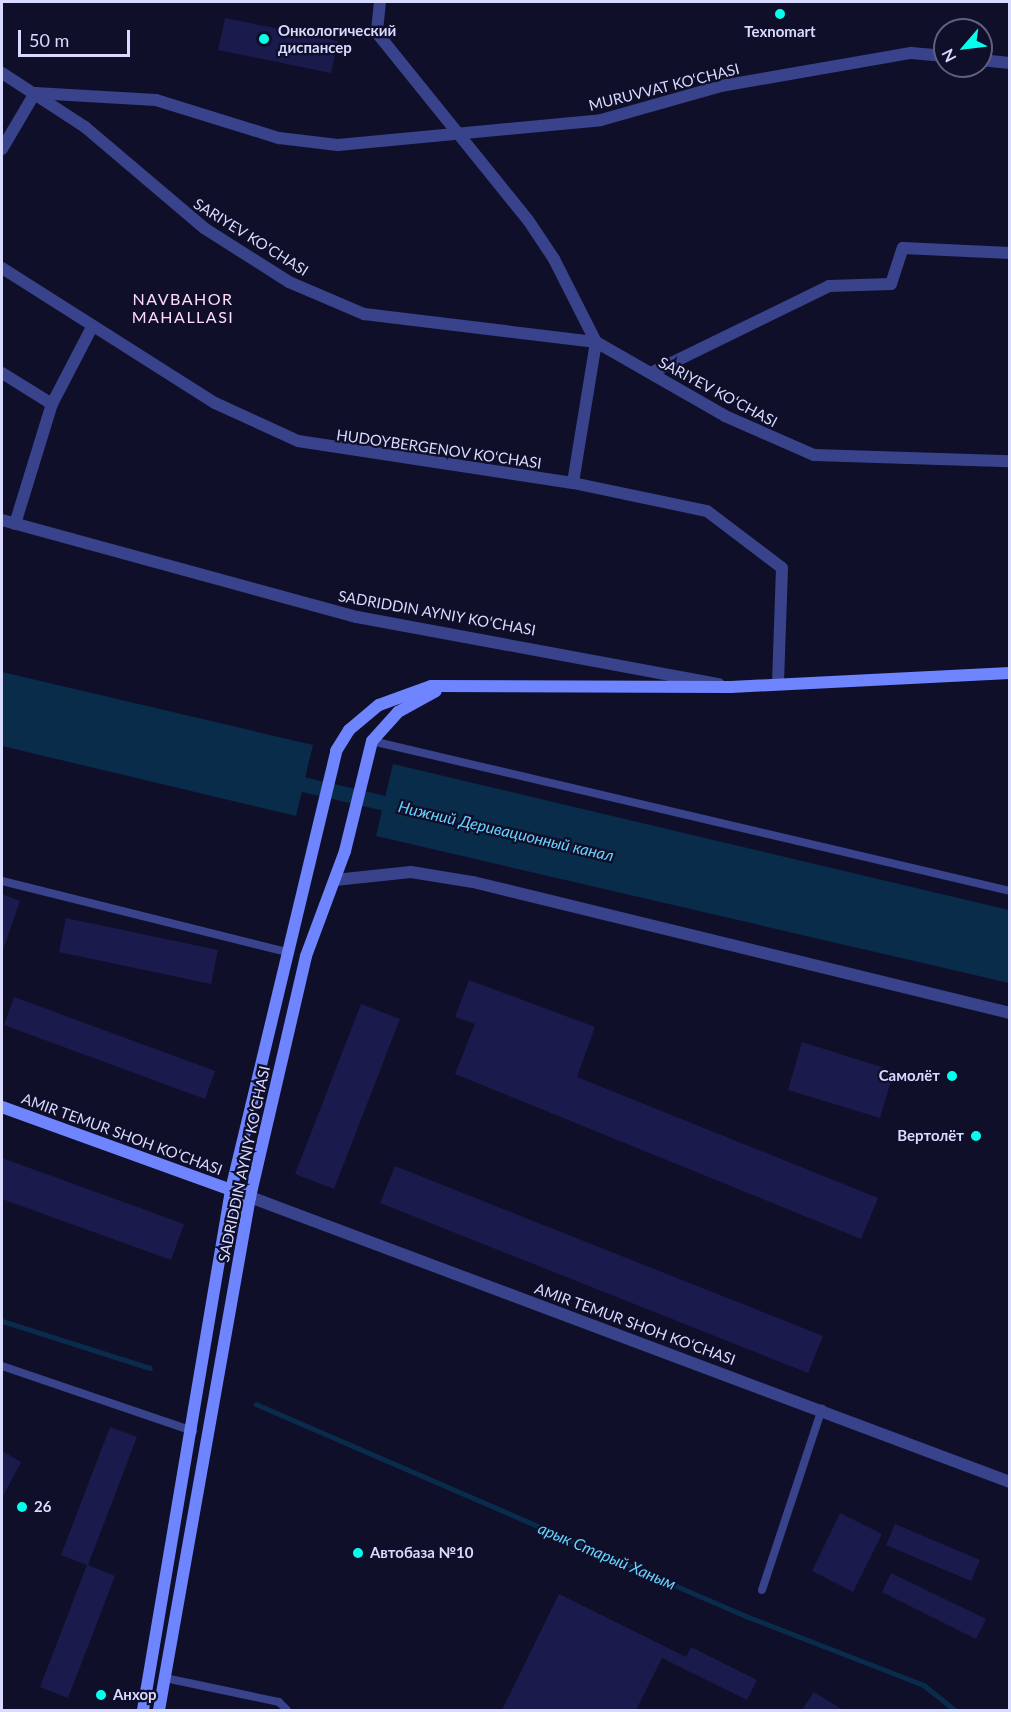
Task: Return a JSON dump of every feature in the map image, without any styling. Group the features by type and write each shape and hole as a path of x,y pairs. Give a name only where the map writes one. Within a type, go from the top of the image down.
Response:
{"main road":[{"name":"SADRIDDIN AYNIY KO‘CHASI","path":"144,1710 193,1431 231,1190 336,751 355,724 387,701 422,688 463,686 731,687 1010,673"},
{"name":"SADRIDDIN AYNIY KO‘CHASI","path":"159,1710 250,1197 306,956 345,851 372,741 415,700 463,686"},
{"name":"AMIR TEMUR SHOH KO‘CHASI","path":"2,1107 250,1197"}],"street":[{"path":"380,2 377,33 461,137 554,259 596,342 573,483"},
{"name":"MURUVVAT KO‘CHASI","path":"35,93 156,100 279,138 338,145 461,137 601,120 721,86 911,53 933,55"},
{"path":"993,61 1010,63"},
{"name":"SARIYEV KO‘CHASI","path":"2,73 35,93 204,228 289,282 364,314 596,342 725,416 814,455 1010,461"},
{"path":"2,149 35,93"},
{"path":"651,373 829,286 891,284 903,248 1010,253"},
{"name":"HUDOYBERGENOV KO‘CHASI","path":"2,268 215,403 298,441 573,483 707,511 782,568 778,684"},
{"path":"15,524 52,404 92,327"},
{"path":"2,373 52,404"},
{"name":"SADRIDDIN AYNIY KO‘CHASI","path":"2,520 357,616 731,687"},
{"path":"335,880 411,872 473,882 1010,1013"},
{"name":"AMIR TEMUR SHOH KO‘CHASI","path":"250,1197 822,1409 1010,1482"}],"lane":[{"path":"372,741 1010,891"},
{"path":"2,881 287,952"},
{"path":"2,1366 193,1431"},
{"path":"762,1590 822,1409"},
{"path":"165,1678 279,1702 287,1710"}],"water":[{"path":"2,672 313,745 296,816 2,746"},
{"path":"393,764 1009,910 1009,983 376,836"}],"building":[{"path":"225,18 338,41 331,73 218,50"},
{"path":"2,894 20,901 3,950 2,949"},
{"path":"66,918 218,950 211,984 59,952"},
{"path":"469,980 595,1027 577,1077 878,1198 861,1239 455,1074 475,1024 455,1017"},
{"path":"14,997 215,1071 205,1099 4,1025"},
{"path":"361,1004 400,1019 334,1189 295,1174"},
{"path":"802,1042 894,1071 880,1118 788,1090"},
{"path":"2,1158 184,1224 171,1260 2,1199"},
{"path":"395,1166 823,1336 808,1373 380,1203"},
{"path":"110,1427 137,1437 88,1565 115,1576 68,1698 40,1687 87,1565 61,1555"},
{"path":"2,1451 21,1462 2,1498"},
{"path":"840,1513 882,1534 853,1592 812,1571"},
{"path":"895,1524 980,1560 971,1581 886,1545"},
{"path":"891,1573 986,1619 976,1639 882,1592"},
{"path":"559,1594 686,1657 691,1647 757,1680 747,1700 662,1658 636,1710 502,1710"},
{"path":"814,1692 843,1710 802,1710"}],"waterway":[{"name":"Нижний Деривационный канал","path":"285,780 402,807"},
{"name":"арык Старый Ханым","path":"2,1321 150,1368"},
{"name":"арык Старый Ханым","path":"256,1404 746,1616 924,1685 955,1710"}],"place":[{"name":"Texnomart","path":"780,14"},
{"name":"Онкологический диспансер","path":"264,39"},
{"name":"Самолёт","path":"952,1076"},
{"name":"Вертолёт","path":"976,1136"},
{"name":"26","path":"22,1507"},
{"name":"Автобаза №10","path":"358,1553"},
{"name":"Анхор","path":"101,1695"}],"district":[{"name":"NAVBAHOR MAHALLASI","path":"183,308"}]}
